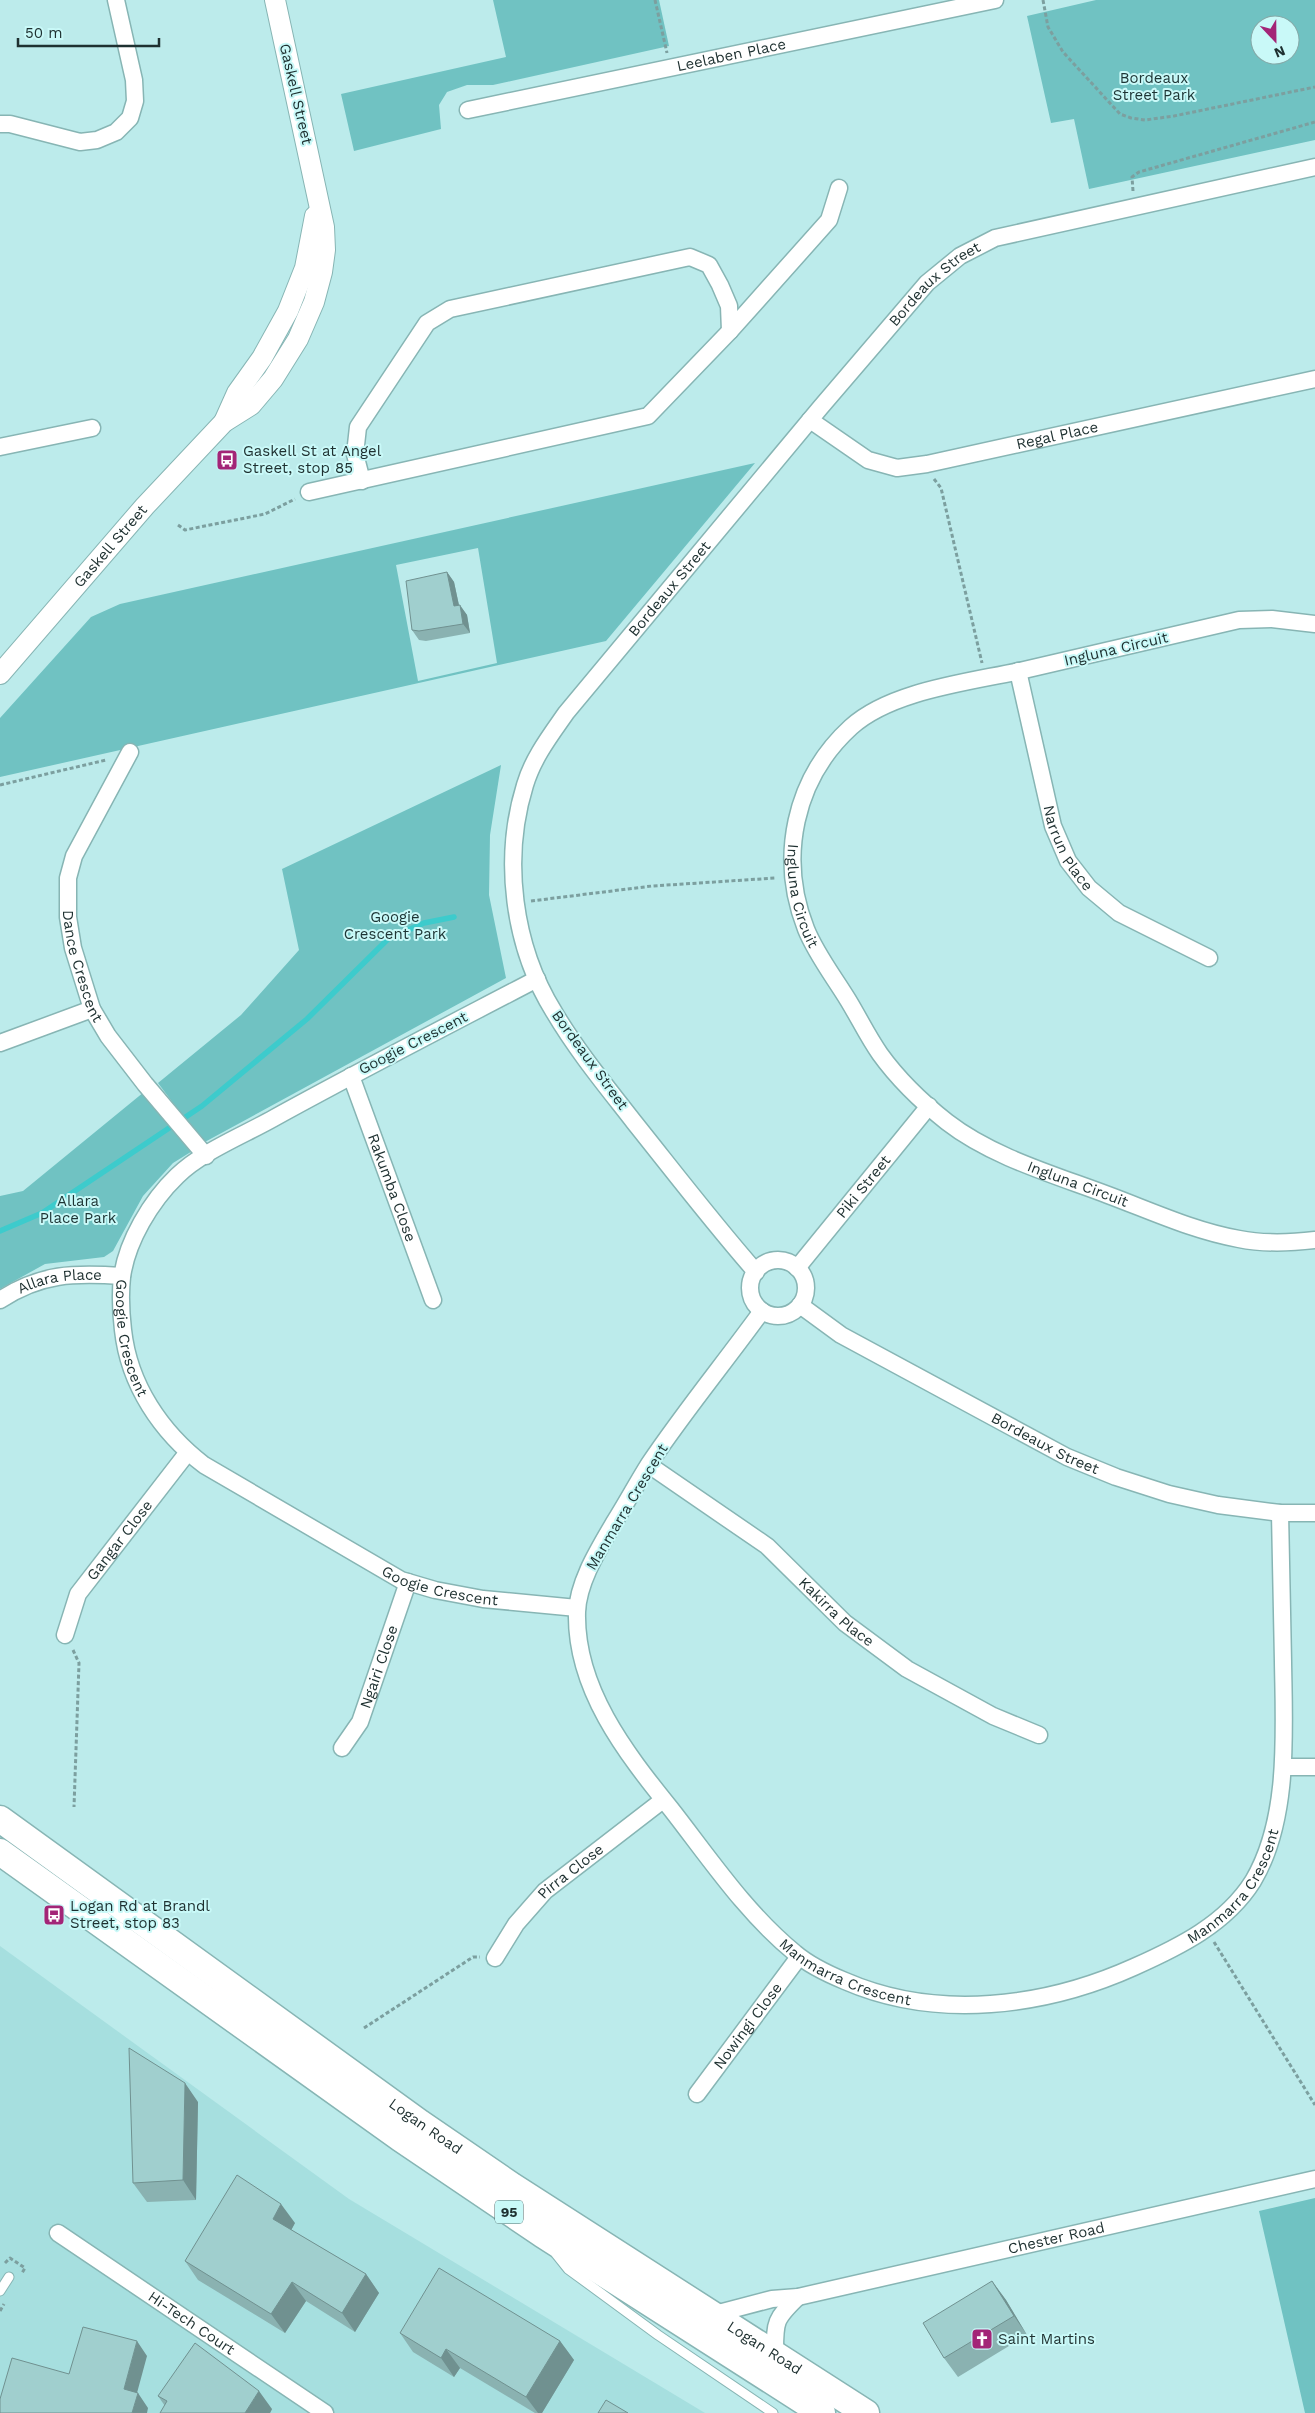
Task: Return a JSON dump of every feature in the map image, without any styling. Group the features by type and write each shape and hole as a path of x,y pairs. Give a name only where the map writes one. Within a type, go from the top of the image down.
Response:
{"main road":[{"name":"Logan Road","path":"0,1819 420,2123 512,2186 866,2413"},
{"name":"Logan Road","path":"0,1852 282,2055 542,2234 822,2413"}],"street":[{"path":"0,124 10,124 80,142 97,140 116,132 130,118 135,101 134,80 116,0"},
{"name":"Gaskell Street","path":"0,674 145,506 224,422 251,405 273,379 298,339 314,302 322,272 325,250 324,227 275,0"},
{"name":"Leelaben Place","path":"468,110 995,0"},
{"name":"Bordeaux Street","path":"756,1272 720,1231 580,1052 553,1010 538,979 521,935 516,903 514,860 516,823 525,784 540,750 566,713 810,420 927,283 960,256 995,238 1315,167"},
{"path":"309,492 648,416 730,331 829,220 839,188"},
{"path":"362,481 355,454 358,427 427,323 450,309 690,257 709,264 729,306 730,331"},
{"name":"Regal Place","path":"810,420 868,460 897,468 927,464 1315,379"},
{"path":"0,447 92,428"},
{"name":"Ingluna Circuit","path":"1315,624 1272,619 1239,620 986,678 888,705 853,725 826,754 808,784 798,810 792,844 792,877 797,904 808,933 881,1055 910,1090 948,1123 1012,1159 1204,1231 1242,1240 1274,1243 1315,1240"},
{"name":"Narrun Place","path":"1018,672 1053,826 1068,861 1089,888 1119,913 1208,958"},
{"name":"Dance Crescent","path":"130,752 74,856 68,878 68,917 73,948 92,1010 108,1036 145,1084 206,1156"},
{"name":"Googie Crescent","path":"538,979 351,1076 206,1156 178,1175 158,1198 140,1228 122,1276 120,1306 124,1341 133,1373 146,1401 166,1429 188,1452 204,1465 408,1582 435,1590 483,1599 577,1608"},
{"path":"0,1042 92,1010"},
{"name":"Rakumba Close","path":"351,1076 433,1300"},
{"name":"Piki Street","path":"798,1268 929,1106"},
{"path":"780,1260 798,1268 803,1274 806,1290 800,1305 786,1315 778,1316 762,1311 756,1305 750,1288 756,1272 771,1261 780,1260"},
{"name":"Allara Place","path":"0,1300 16,1289 47,1277 79,1274 122,1276"},
{"name":"Bordeaux Street","path":"800,1305 841,1335 1067,1457 1169,1494 1218,1505 1280,1513 1315,1513"},
{"name":"Manmarra Crescent","path":"762,1311 649,1465 601,1545 586,1577 577,1608 579,1642 588,1682 605,1718 663,1800 746,1904 772,1933 799,1957 828,1974 868,1991 920,2002 970,2006 1027,2000 1068,1991 1110,1978 1184,1943 1206,1929 1227,1912 1253,1881 1268,1846 1284,1767 1280,1513"},
{"name":"Gangar Close","path":"65,1635 78,1594 188,1452"},
{"name":"Kakirra Place","path":"649,1465 767,1546 845,1623 907,1669 993,1716 1039,1736"},
{"name":"Ngairi Close","path":"342,1748 360,1722 408,1582"},
{"path":"1284,1767 1315,1768"},
{"name":"Pirra Close","path":"495,1958 516,1924 545,1891 663,1800"},
{"name":"Nowingi Close","path":"697,2094 799,1957"},
{"name":"Chester Road","path":"711,2315 772,2300 798,2297 1315,2179"},
{"name":"Hi-Tech Court","path":"58,2233 306,2408 325,2413"},
{"path":"775,2354 776,2321 798,2297"}],"lane":[{"name":"Logan Road","path":"542,2234 568,2269 658,2335 773,2413"},
{"path":"0,2291 9,2277"}],"path":[{"path":"655,0 670,68"},
{"path":"1043,0 1048,27 1063,52 1120,114 1131,118 1145,120 1174,116 1315,87"},
{"path":"1137,206 1132,177 1139,172 1315,122"},
{"path":"927,464 929,473 941,488 986,678"},
{"path":"178,525 185,530 265,514 309,492"},
{"path":"0,785 103,762 130,752"},
{"path":"516,903 652,886 792,877"},
{"path":"65,1635 80,1662 74,1807"},
{"path":"1206,1929 1315,2105"},
{"path":"364,2028 473,1957 495,1958"}],"shaded area":[{"path":"0,1946 349,2199 705,2413 0,2413"}],"green space":[{"path":"493,0 659,0 669,46 493,85 467,85 447,92 439,105 441,129 354,151 341,94 506,57"},
{"name":"Bordeaux Street Park","path":"1096,0 1315,0 1315,140 1089,189 1074,119 1051,123 1027,16"},
{"path":"755,463 606,641 0,777 0,718 91,617 120,604","holes":["478,548 497,663 418,681 396,565"]},
{"name":"Googie Crescent Park","path":"501,765 490,835 489,895 506,978 203,1143 158,1083 241,1015 299,950 282,869"},
{"name":"Allara Place Park","path":"144,1092 194,1150 173,1163 143,1196 113,1251 104,1257 45,1264 0,1289 0,1196 23,1191"},
{"path":"1315,2198 1315,2413 1305,2413 1259,2211"}],"building":[{"path":"447,572 454,606 460,605 463,624 419,631 412,630 406,581"},
{"path":"129,2048 185,2083 183,2180 133,2183"},
{"path":"237,2175 281,2204 273,2219 366,2274 342,2313 292,2282 271,2314 185,2261"},
{"path":"439,2268 560,2341 526,2397 446,2349 441,2358 400,2333"},
{"path":"992,2281 1014,2316 944,2358 923,2323"},
{"path":"83,2327 137,2341 124,2389 138,2393 132,2413 0,2413 0,2399 12,2358 69,2374"},
{"path":"195,2343 259,2391 245,2413 160,2413 167,2401 158,2396"},
{"path":"606,2400 628,2413 598,2413"}],"waterway":[{"path":"0,1231 42,1213 202,1106 307,1019 388,939 424,923 454,917"}],"place":[{"name":"Gaskell St at Angel Street, stop 85","path":"227,460"},
{"name":"Logan Rd at Brandl Street, stop 83","path":"54,1915"},
{"name":"Saint Martins","path":"982,2339"}]}
